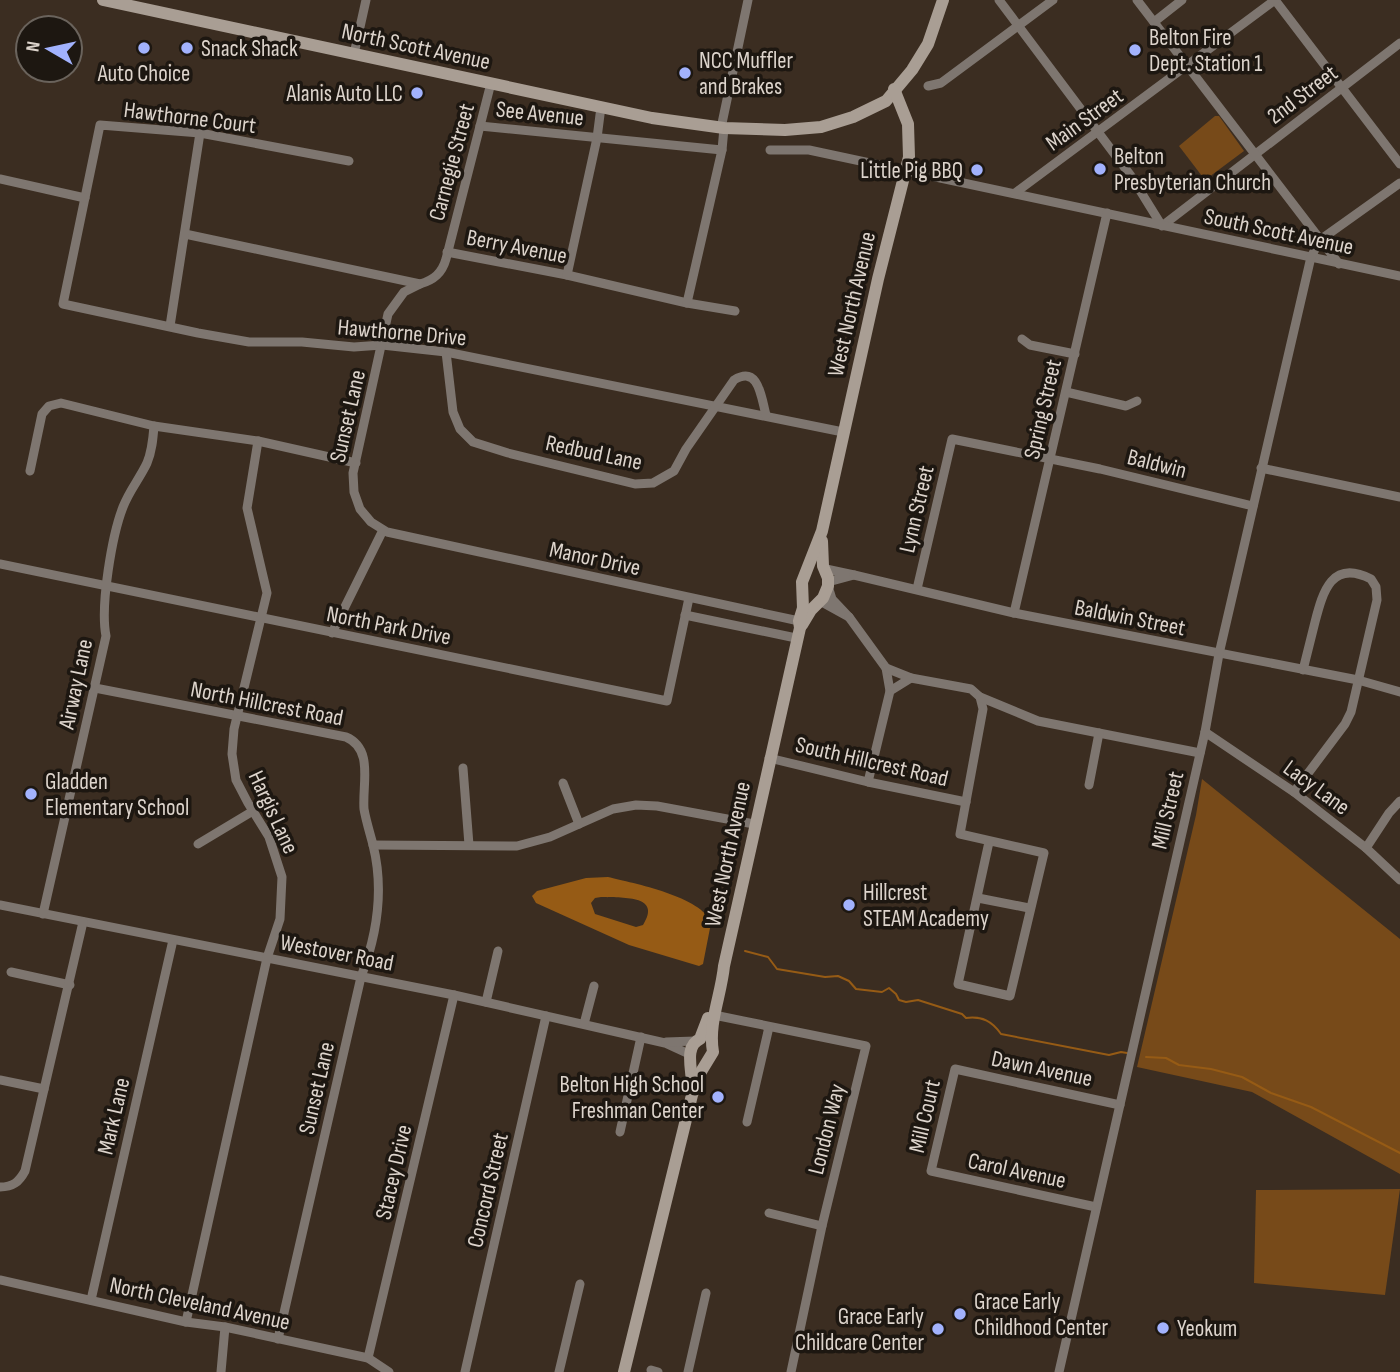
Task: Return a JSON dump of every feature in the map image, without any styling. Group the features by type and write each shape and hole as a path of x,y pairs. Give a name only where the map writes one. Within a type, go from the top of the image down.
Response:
{"main road":[{"name":"North Scott Avenue","path":"103,0 674,122 722,128 785,131 821,127 853,117 886,101 912,70 928,44 943,0"},
{"name":"West North Avenue","path":"798,629 819,602 823,574 822,531 909,157 908,124 894,89"},
{"name":"West North Avenue","path":"692,1095 691,1046 711,1035 754,824 798,629 803,598 802,582 823,574"},
{"path":"803,598 810,603 819,602"},
{"name":"West North Avenue","path":"624,1372 692,1095 712,1056 702,1042 716,985 724,966"},
{"path":"691,1055 696,1061 708,1061"}],"street":[{"path":"354,54 366,0"},
{"path":"687,303 722,150 722,128 748,0"},
{"path":"999,0 1131,176 1162,226"},
{"path":"928,86 941,83 1053,0"},
{"path":"1137,0 1339,264"},
{"path":"1154,22 1182,0"},
{"path":"1275,0 1400,164"},
{"name":"Main Street","path":"1015,193 1275,0"},
{"name":"2nd Street","path":"1162,226 1400,43"},
{"name":"Carnegie Street","path":"447,252 491,83"},
{"path":"567,275 597,138 601,107"},
{"name":"Hawthorne Court","path":"85,198 100,125 200,134 349,161"},
{"name":"See Avenue","path":"480,126 597,138"},
{"path":"170,326 200,134"},
{"path":"597,138 722,150"},
{"path":"770,150 809,150 904,171"},
{"name":"South Scott Avenue","path":"904,171 1400,276"},
{"path":"0,179 85,198"},
{"path":"1320,240 1400,183"},
{"name":"Hawthorne Drive","path":"85,198 62,304 248,342 302,342 354,347 382,345 446,352 843,432"},
{"name":"Spring Street","path":"1014,613 1107,213"},
{"path":"185,234 419,284"},
{"name":"Mill Street","path":"1059,1372 1205,732 1219,654 1261,468 1311,257 1320,240"},
{"name":"Berry Avenue","path":"419,284 440,273 447,252 735,311"},
{"name":"Sunset Lane","path":"383,530 365,516 356,501 353,482 385,322 391,306 404,292 419,284"},
{"path":"1022,339 1030,345 1074,354"},
{"name":"Redbud Lane","path":"446,352 453,412 460,429 473,442 635,484 660,480 674,471 734,380 742,375 750,375 757,380 766,415"},
{"path":"1066,393 1126,406 1137,401"},
{"path":"30,471 45,410 61,403 155,426 258,441 356,463"},
{"name":"Airway Lane","path":"43,914 106,636 103,612 106,585 119,520 129,494 147,464 155,426"},
{"name":"Baldwin","path":"952,439 1100,468 1253,506"},
{"name":"Lynn Street","path":"917,589 952,439"},
{"name":"Hargis Lane","path":"186,1322 267,958 280,919 282,877 269,837 241,792 233,767 232,741 266,603 266,583 247,508 258,441"},
{"path":"1261,468 1400,497"},
{"path":"332,633 383,530"},
{"name":"Manor Drive","path":"383,530 689,598 798,629"},
{"name":"North Park Drive","path":"0,564 667,701 689,598"},
{"path":"1294,792 1345,724 1355,701 1377,593 1373,581 1354,573 1340,574 1334,578 1325,590 1303,670"},
{"path":"823,574 832,599 849,617 886,668 890,691 867,782"},
{"name":"Baldwin Street","path":"823,574 853,575 1014,613 1358,680 1400,692"},
{"path":"819,602 849,617"},
{"path":"685,615 798,629"},
{"path":"886,668 912,678 971,689 980,697 1038,721 1200,753"},
{"path":"890,691 912,678"},
{"name":"North Hillcrest Road","path":"95,688 346,737 357,744 364,755 365,814 373,845"},
{"path":"980,697 983,709 960,834 1044,853 1010,996 958,984 989,842"},
{"name":"Lacy Lane","path":"1205,732 1294,792 1366,848 1400,880"},
{"path":"1089,785 1100,733"},
{"name":"South Hillcrest Road","path":"769,758 966,802"},
{"path":"463,768 469,845"},
{"path":"563,783 579,824"},
{"path":"1366,848 1400,801"},
{"path":"373,845 517,846 550,837 613,809 636,805 657,806 754,824"},
{"path":"198,844 253,811"},
{"name":"Sunset Lane","path":"278,1339 361,977 373,940 378,907 373,845"},
{"path":"978,898 1029,908"},
{"name":"Westover Road","path":"0,905 454,995 665,1042 702,1042"},
{"path":"0,1187 15,1183 25,1171 83,922"},
{"name":"Mark Lane","path":"91,1300 173,940"},
{"path":"486,1002 498,951"},
{"path":"11,972 70,985"},
{"path":"584,1024 594,986"},
{"name":"Stacey Drive","path":"368,1358 454,995"},
{"name":"London Way","path":"714,1015 866,1046 822,1226 791,1372"},
{"name":"Concord Street","path":"465,1372 546,1016"},
{"path":"747,1122 769,1027"},
{"path":"620,1132 641,1037"},
{"name":"Westover Road","path":"665,1042 691,1055"},
{"name":"Dawn Avenue","path":"955,1069 1120,1105"},
{"name":"Mill Court","path":"931,1171 955,1069"},
{"path":"0,1080 44,1089"},
{"name":"Carol Avenue","path":"931,1171 1096,1207"},
{"path":"769,1213 822,1226"},
{"name":"North Cleveland Avenue","path":"0,1280 186,1322 225,1327 368,1358 389,1372"},
{"path":"559,1372 580,1284"},
{"path":"688,1372 706,1293"},
{"path":"221,1372 225,1327"}],"shaded area":[{"path":"1215,116 1219,116 1244,151 1205,180 1179,146"},
{"path":"1202,779 1400,939 1400,1174 1252,1092 1137,1067"},
{"path":"608,877 634,883 666,892 695,906 711,923 703,964 699,966 629,945 536,903 532,896 537,891 586,878","holes":["595,898 628,898 644,903 648,908 648,915 643,925 636,927 595,914 591,903"]},
{"path":"1400,1189 1385,1295 1254,1283 1256,1190"}],"waterway":[{"path":"745,951 768,957 777,969 825,977 838,976 849,981 856,989 882,992 889,988 899,1000 918,1000 962,1014 966,1018 982,1019 1001,1034 1109,1055 1127,1053"},
{"path":"1146,1057 1166,1058 1179,1065 1242,1077 1271,1093 1311,1107 1400,1153"}],"place":[{"name":"Auto Choice","path":"144,48"},
{"name":"Snack Shack","path":"187,48"},
{"name":"Belton Fire Dept. Station 1","path":"1135,50"},
{"name":"NCC Muffler and Brakes","path":"685,73"},
{"name":"Alanis Auto LLC","path":"417,93"},
{"name":"Belton Presbyterian Church","path":"1100,169"},
{"name":"Little Pig BBQ","path":"977,170"},
{"name":"Gladden Elementary School","path":"31,794"},
{"name":"Hillcrest STEAM Academy","path":"849,905"},
{"name":"Belton High School Freshman Center","path":"718,1097"},
{"name":"Grace Early Childhood Center","path":"960,1314"},
{"name":"Yeokum","path":"1163,1328"},
{"name":"Grace Early Childcare Center","path":"938,1329"}]}
